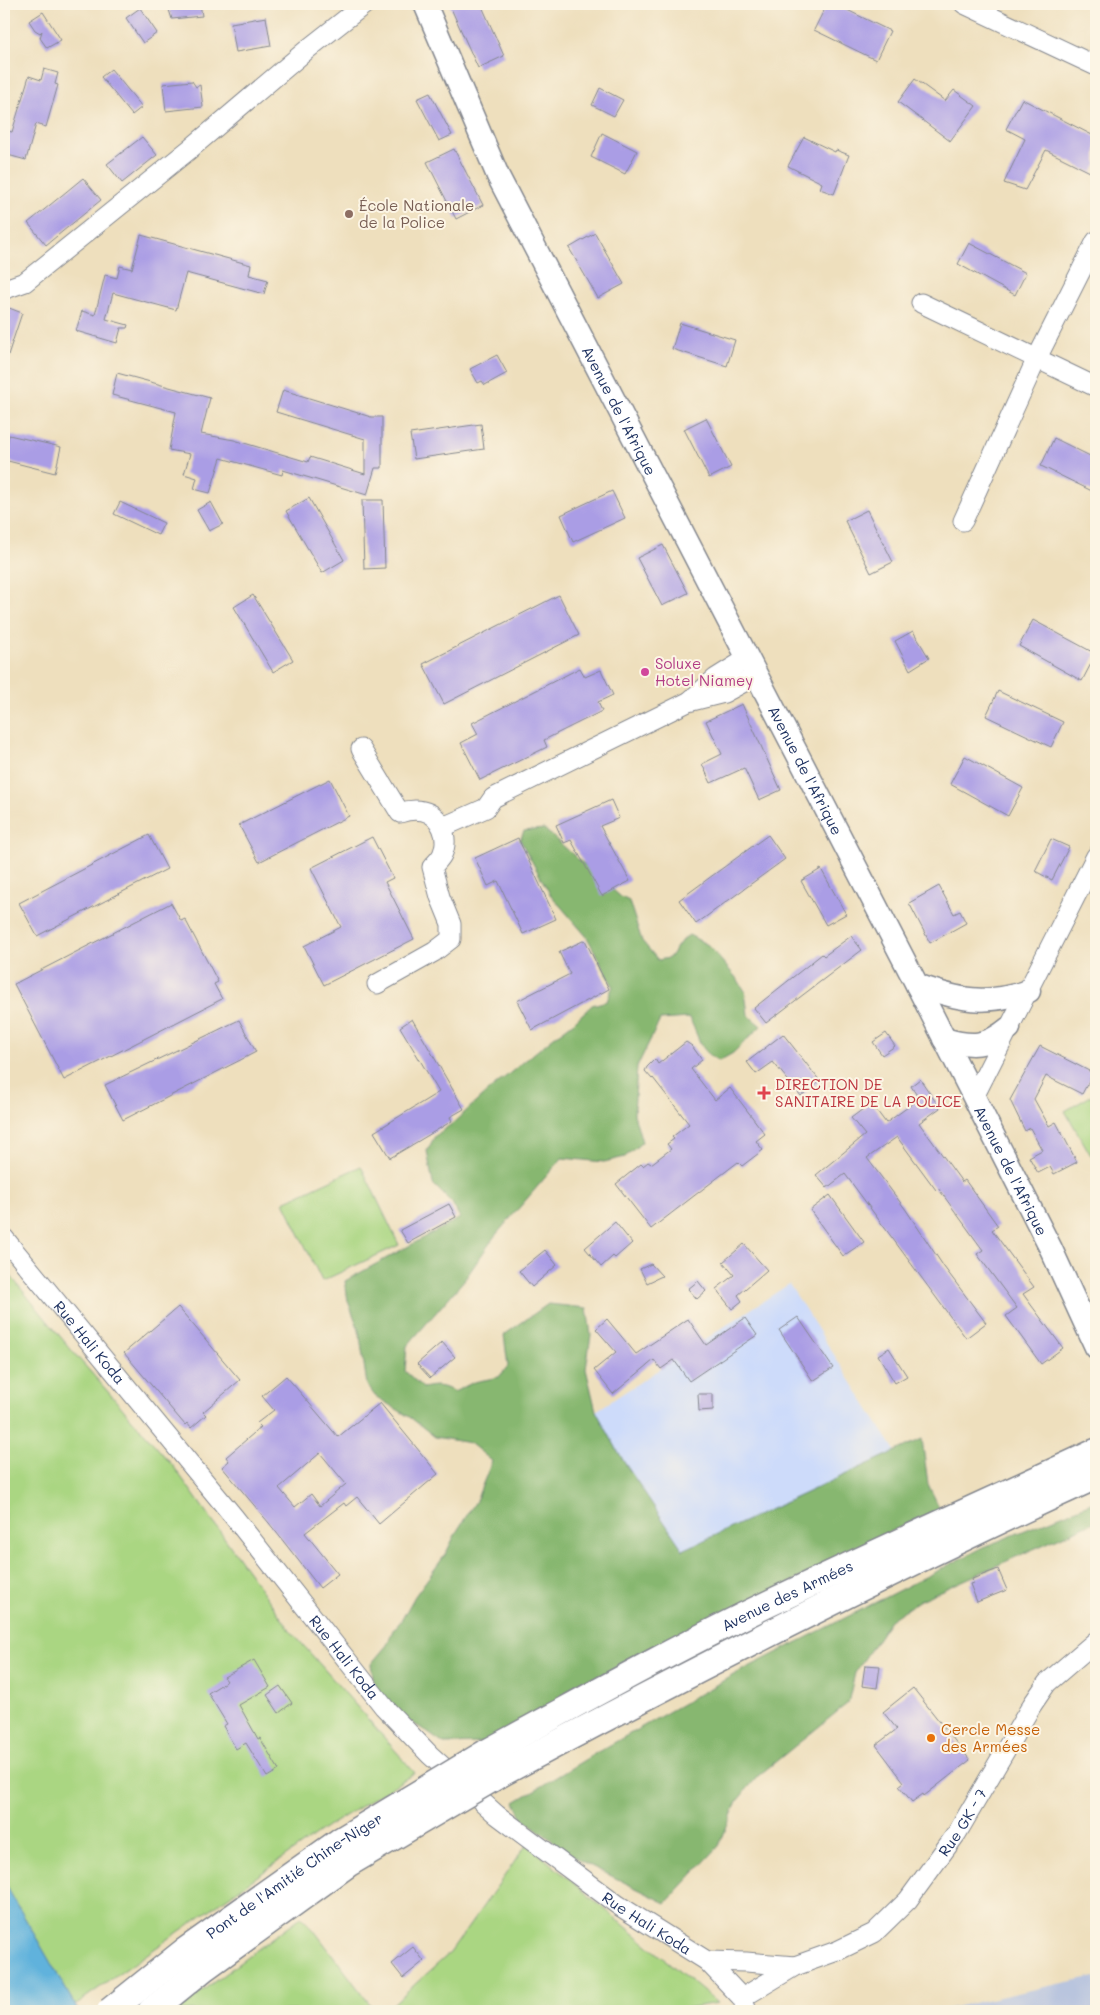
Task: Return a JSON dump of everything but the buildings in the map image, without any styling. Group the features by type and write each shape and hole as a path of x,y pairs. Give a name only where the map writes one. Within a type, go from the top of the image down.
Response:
{"highway":[{"name":"Avenue des Armées","path":"493,1764 591,1695 768,1604 1096,1452"},
{"name":"Avenue des Armées","path":"493,1764 604,1718 1015,1513 1096,1476"},
{"path":"591,1695 604,1718"},
{"name":"Pont de l'Amitié Chine-Niger","path":"110,2011 185,1951 340,1841 493,1764"},
{"name":"Pont de l'Amitié Chine-Niger","path":"151,2011 204,1968 349,1863 493,1764"}],"main road":[{"name":"Avenue de l'Afrique","path":"425,4 498,176 753,666 974,1097 1051,1249 1096,1347"},
{"path":"916,984 938,993 969,1001 998,1000 1029,991"},
{"path":"944,1039 972,1046 991,1040 1009,1028"}],"street":[{"path":"4,288 25,282 365,4"},
{"path":"964,4 1096,66"},
{"path":"963,521 1037,358 1096,240"},
{"path":"921,303 1096,388"},
{"path":"443,827 486,808 493,798 688,702 716,678 753,666"},
{"path":"361,749 400,813 412,809 424,811 435,817 443,827 446,842 442,856 432,867 440,898 451,924 451,939 434,952 377,984"},
{"path":"974,1097 1096,856"},
{"name":"Rue Hali Koda","path":"4,1238 234,1517 384,1707 430,1755 497,1815 618,1905 706,1961 745,2005"},
{"name":"Rue GK - 7","path":"795,1966 837,1951 874,1933 908,1900 957,1833 1032,1704 1047,1683 1096,1641"},
{"path":"706,1961 795,1966"},
{"path":"745,2005 795,1966"}],"shaded area":[{"path":"789,1284 896,1452 683,1550 624,1462 596,1411"},
{"path":"1096,1976 1096,2011 937,2011 1058,1984"}],"green space":[{"path":"544,829 621,897 629,901 642,941 658,960 669,958 682,940 689,935 708,945 738,980 745,991 748,1015 761,1026 733,1053 719,1061 703,1047 689,1018 660,1020 637,1067 634,1114 642,1142 625,1157 604,1162 562,1158 494,1237 465,1279 407,1346 405,1371 423,1388 439,1386 454,1392 474,1382 499,1377 508,1366 504,1335 548,1304 587,1308 591,1335 586,1369 596,1411 624,1462 683,1550 922,1439 928,1484 940,1509 872,1540 484,1743 444,1744 401,1716 375,1689 371,1664 387,1645 393,1630 445,1555 457,1531 476,1501 492,1461 470,1443 435,1437 411,1418 375,1396 367,1385 359,1330 348,1301 345,1281 460,1218 452,1203 433,1184 427,1151 435,1136 453,1123 487,1092 574,1022 592,1005 607,1001 613,986 587,937 550,894 520,840 524,831"},
{"path":"1096,1093 1096,1164 1065,1111"},
{"path":"361,1166 399,1245 322,1281 284,1202"},
{"path":"4,1268 73,1352 174,1467 290,1630 415,1773 327,1827 75,2005 4,1882"},
{"path":"1096,1501 1096,1521 920,1600 890,1620 855,1673 848,1703 758,1776 737,1801 719,1846 666,1903 579,1860 523,1819 515,1802 596,1753 735,1674 984,1547"},
{"path":"527,1844 717,2003 670,2011 385,2011 450,1953"},
{"path":"301,1917 313,1929 375,2011 175,2011"}],"water":[{"path":"4,1882 75,2005 78,2011 4,2011"}],"place":[{"name":"École Nationale de la Police","path":"349,214"},
{"name":"Soluxe Hotel Niamey","path":"645,672"},
{"name":"DIRECTION DE SANITAIRE DE LA POLICE","path":"764,1093"},
{"name":"Cercle Messe des Armées","path":"931,1738"}]}
